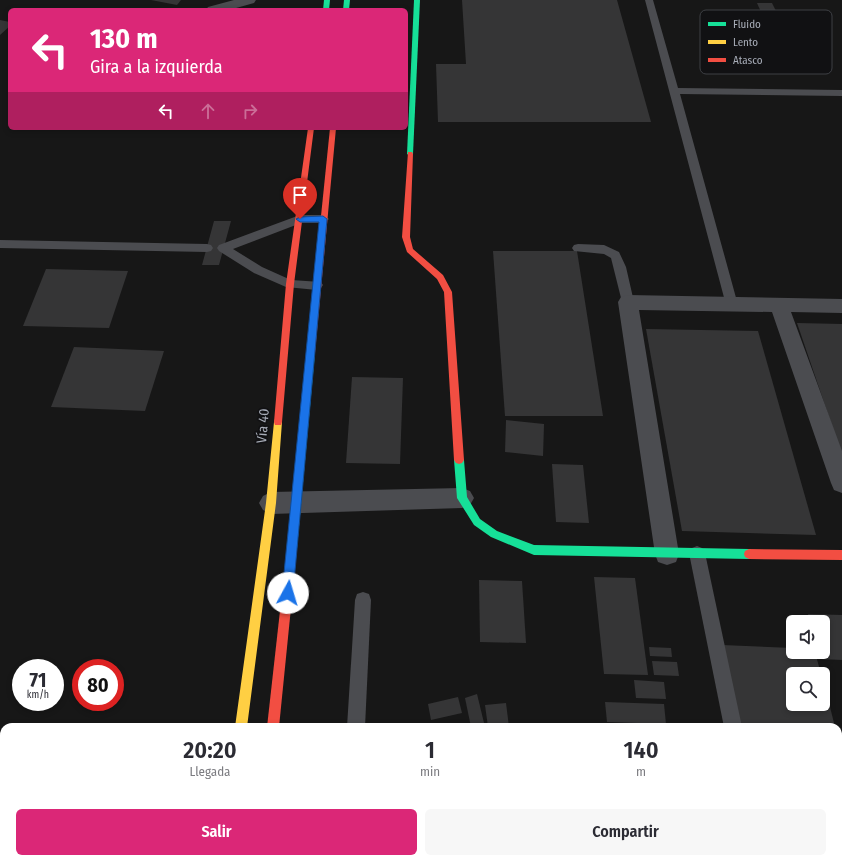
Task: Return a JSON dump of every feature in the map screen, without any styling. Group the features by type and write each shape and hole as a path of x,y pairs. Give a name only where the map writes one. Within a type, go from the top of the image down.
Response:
{"main road":[{"path":"417,0 406,237 410,250 440,277 448,292 462,498 477,522 494,534 534,550 667,554 842,555"},
{"name":"Vía 40","path":"242,723 271,503 290,284 300,219 311,130"},
{"path":"273,723 297,503 323,219 333,130"}],"street":[{"path":"214,6 249,0"},
{"path":"667,554 628,302 842,306"},
{"path":"779,305 842,483"},
{"path":"271,503 462,498"}],"lane":[{"path":"649,0 732,305"},
{"path":"674,91 842,93"},
{"path":"317,285 290,284 258,270 223,248 300,219 323,219"},
{"path":"0,244 207,248"},
{"path":"578,248 608,250 614,253 618,260 628,302"},
{"path":"697,553 732,723"},
{"path":"356,723 364,600"}],"building":[{"path":"151,0 181,0 177,5"},
{"path":"462,0 617,0 651,122 438,122 436,64 466,64"},
{"path":"757,3 772,3 776,10 760,10"},
{"path":"0,20 8,22 8,28 0,35"},
{"path":"214,221 231,221 219,265 202,265"},
{"path":"493,251 577,251 603,416 505,416"},
{"path":"46,269 128,271 109,328 23,326"},
{"path":"797,323 842,324 842,455"},
{"path":"646,329 758,331 816,535 682,531"},
{"path":"74,347 164,351 145,411 51,407"},
{"path":"352,377 403,378 400,464 346,463"},
{"path":"506,420 544,424 543,456 505,452"},
{"path":"552,464 583,465 589,523 556,522"},
{"path":"594,577 635,578 648,675 604,674"},
{"path":"479,580 522,581 526,643 480,642"},
{"path":"808,614 842,615 842,660 820,659 830,659 830,615"},
{"path":"722,645 786,648 786,659 817,659 819,667 786,667 786,711 830,711 830,707 834,723 738,723"},
{"path":"649,647 671,648 672,657 650,656"},
{"path":"652,661 677,662 679,676 654,675"},
{"path":"634,680 664,682 666,699 636,698"},
{"path":"477,694 484,723 470,723 465,698"},
{"path":"458,697 462,713 431,720 428,704"},
{"path":"605,702 664,704 666,723 607,722"},
{"path":"506,703 508,723 487,723 485,705"}],"traffic: fast":[{"path":"326,8 327,0"},
{"path":"346,8 347,0"},
{"path":"410,154 417,0"},
{"path":"292,548 311,353"},
{"path":"459,460 462,498 477,522 494,534 534,550 749,554"}],"traffic: slow":[{"path":"242,723 271,503 278,422"}],"traffic: jam":[{"path":"278,422 290,284 311,130"},
{"path":"311,353 333,130"},
{"path":"410,154 406,237 410,250 440,277 448,292 459,460"},
{"path":"273,723 292,548"},
{"path":"749,554 842,555"}],"route":[{"path":"288,593 323,219 300,219"}]}
